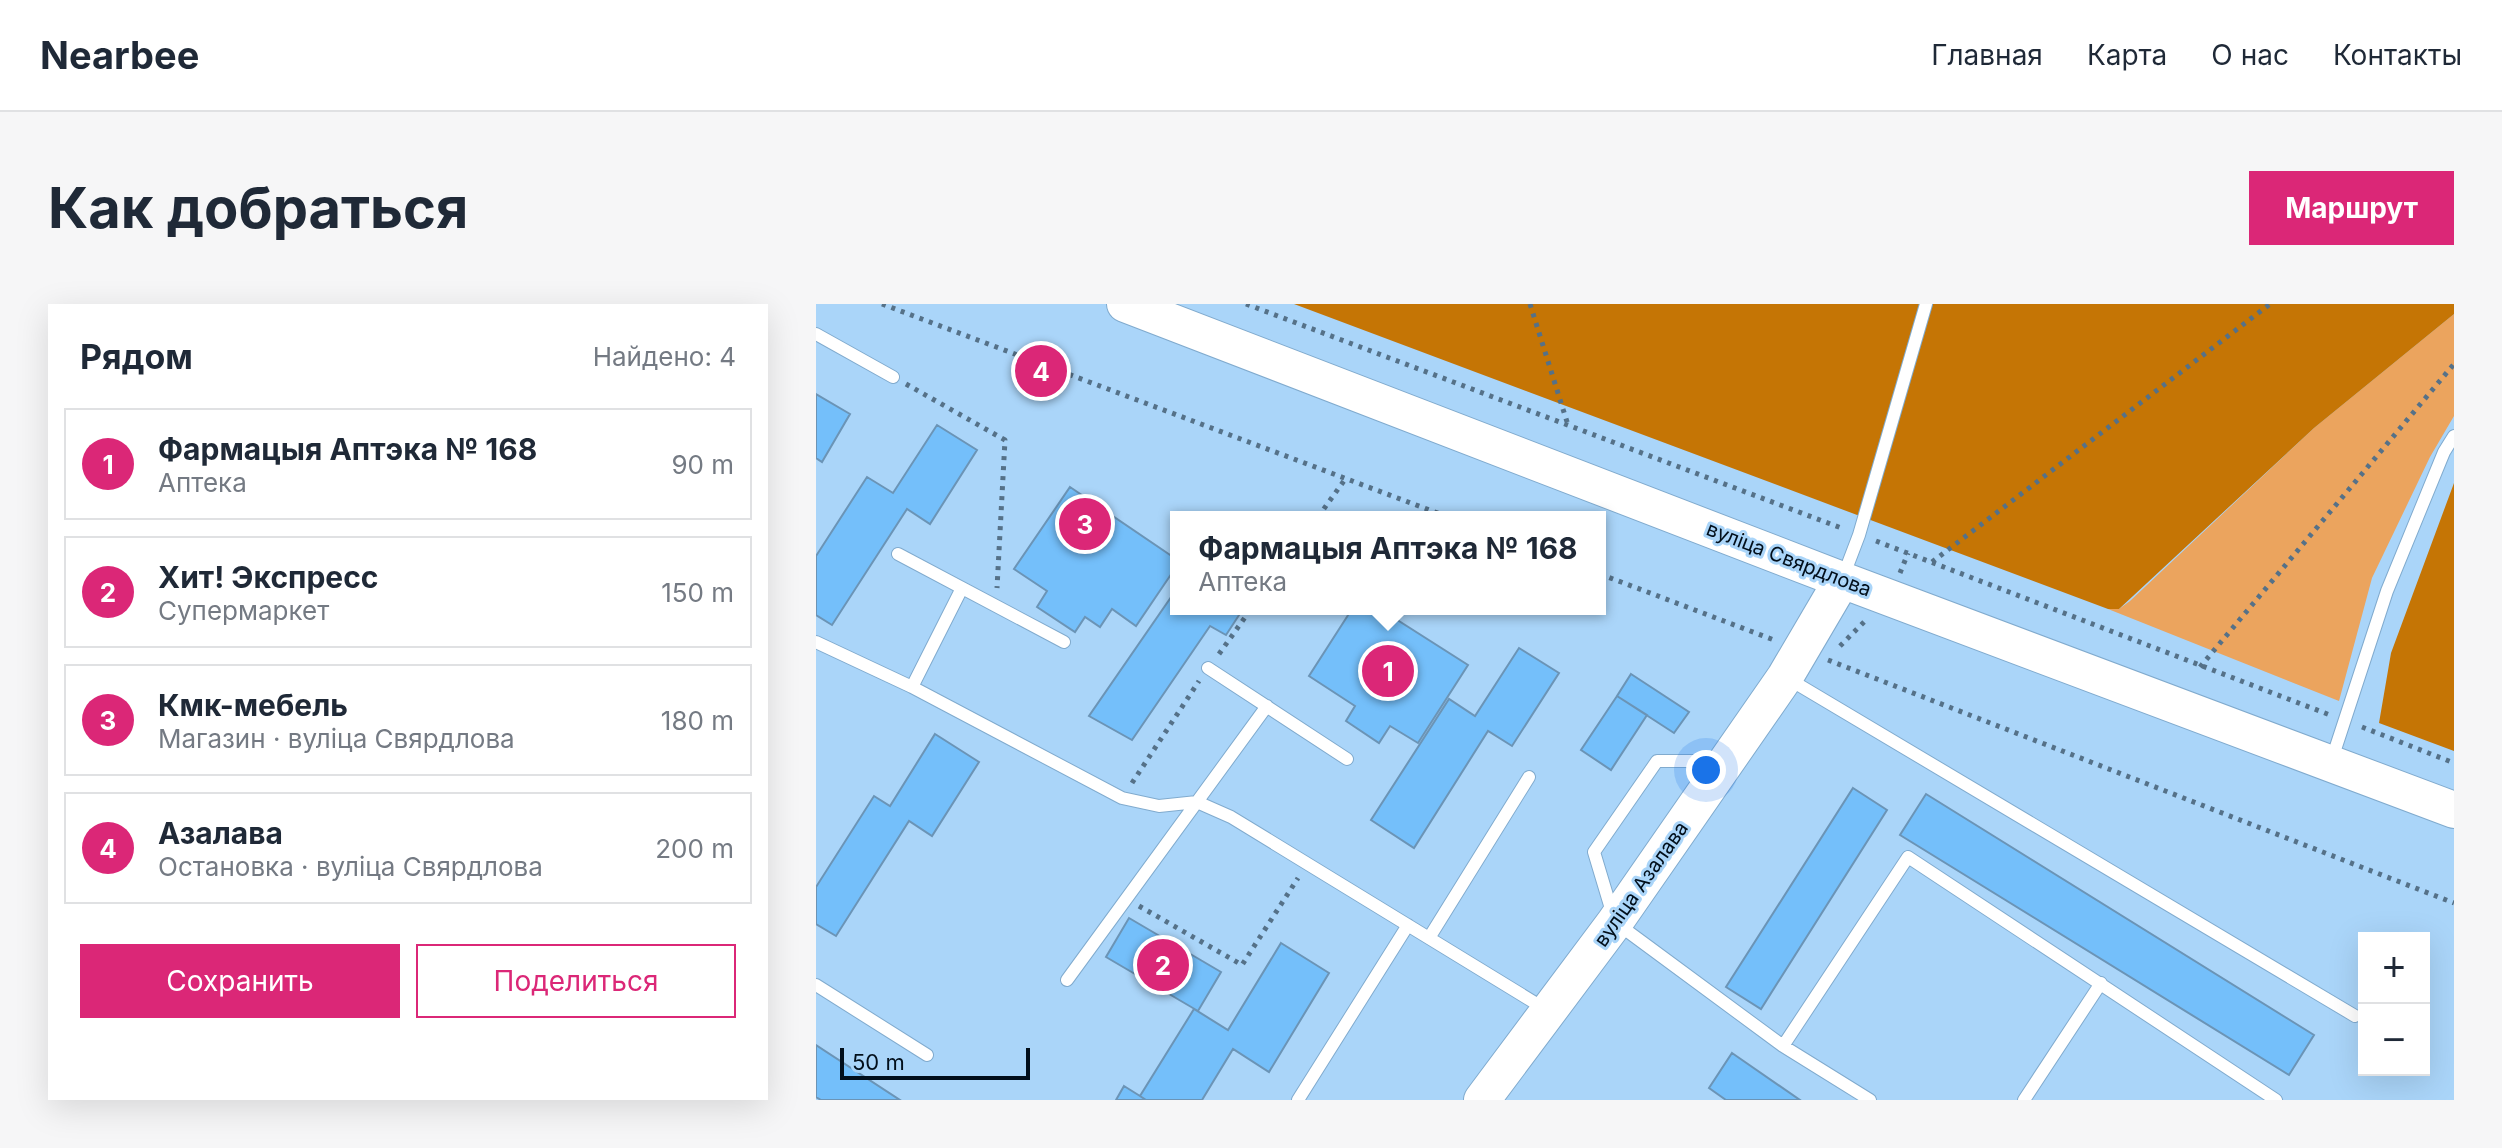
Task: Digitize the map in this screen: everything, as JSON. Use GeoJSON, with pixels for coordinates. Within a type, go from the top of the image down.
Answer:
{"type":"FeatureCollection","features":[{"type":"Feature","properties":{"kind":"main road","name":"вуліца Свярдлова"},"geometry":{"type":"LineString","coordinates":[[1125,304],[1842,580],[2454,810]]}},
{"type":"Feature","properties":{"kind":"main road","name":"вуліца Азалава"},"geometry":{"type":"LineString","coordinates":[[1482,1100],[1615,922],[1727,761],[1793,663],[1842,580]]}},
{"type":"Feature","properties":{"kind":"lane"},"geometry":{"type":"LineString","coordinates":[[1842,580],[1859,535],[1926,304]]}},
{"type":"Feature","properties":{"kind":"lane"},"geometry":{"type":"LineString","coordinates":[[816,334],[893,377]]}},
{"type":"Feature","properties":{"kind":"lane"},"geometry":{"type":"LineString","coordinates":[[2330,765],[2387,591],[2444,452],[2454,436]]}},
{"type":"Feature","properties":{"kind":"lane"},"geometry":{"type":"LineString","coordinates":[[898,554],[1064,642]]}},
{"type":"Feature","properties":{"kind":"lane"},"geometry":{"type":"LineString","coordinates":[[912,687],[962,588]]}},
{"type":"Feature","properties":{"kind":"lane"},"geometry":{"type":"LineString","coordinates":[[818,647],[912,687],[1122,798],[1159,806],[1197,802],[1231,817],[1547,1011]]}},
{"type":"Feature","properties":{"kind":"lane"},"geometry":{"type":"LineString","coordinates":[[1793,663],[2355,1016]]}},
{"type":"Feature","properties":{"kind":"lane"},"geometry":{"type":"LineString","coordinates":[[1208,668],[1347,759]]}},
{"type":"Feature","properties":{"kind":"lane"},"geometry":{"type":"LineString","coordinates":[[1067,980],[1267,706]]}},
{"type":"Feature","properties":{"kind":"lane"},"geometry":{"type":"LineString","coordinates":[[1727,761],[1657,761],[1594,852],[1615,922],[1783,1046],[1870,1100]]}},
{"type":"Feature","properties":{"kind":"lane"},"geometry":{"type":"LineString","coordinates":[[1429,938],[1529,777]]}},
{"type":"Feature","properties":{"kind":"lane"},"geometry":{"type":"LineString","coordinates":[[1783,1046],[1908,857],[2276,1100]]}},
{"type":"Feature","properties":{"kind":"lane"},"geometry":{"type":"LineString","coordinates":[[1298,1100],[1408,925]]}},
{"type":"Feature","properties":{"kind":"lane"},"geometry":{"type":"LineString","coordinates":[[2024,1100],[2101,983]]}},
{"type":"Feature","properties":{"kind":"lane"},"geometry":{"type":"LineString","coordinates":[[816,985],[927,1055]]}},
{"type":"Feature","properties":{"kind":"path"},"geometry":{"type":"LineString","coordinates":[[882,304],[1432,511]]}},
{"type":"Feature","properties":{"kind":"path"},"geometry":{"type":"LineString","coordinates":[[1530,304],[1568,425]]}},
{"type":"Feature","properties":{"kind":"path"},"geometry":{"type":"LineString","coordinates":[[1932,562],[2270,304]]}},
{"type":"Feature","properties":{"kind":"path"},"geometry":{"type":"LineString","coordinates":[[2200,667],[2454,364]]}},
{"type":"Feature","properties":{"kind":"path"},"geometry":{"type":"LineString","coordinates":[[893,377],[1005,440],[996,605]]}},
{"type":"Feature","properties":{"kind":"path"},"geometry":{"type":"LineString","coordinates":[[1322,511],[1346,478]]}},
{"type":"Feature","properties":{"kind":"path"},"geometry":{"type":"LineString","coordinates":[[1606,577],[1793,663],[2454,903]]}},
{"type":"Feature","properties":{"kind":"path"},"geometry":{"type":"LineString","coordinates":[[1122,798],[1247,615]]}},
{"type":"Feature","properties":{"kind":"path"},"geometry":{"type":"LineString","coordinates":[[1127,899],[1242,965],[1307,864]]}},
{"type":"Feature","properties":{"kind":"shaded area"},"geometry":{"type":"Polygon","coordinates":[[[1294,304],[2454,304],[2454,314],[2314,428],[2119,609],[2108,609],[1294,304]]]}},
{"type":"Feature","properties":{"kind":"shaded area"},"geometry":{"type":"Polygon","coordinates":[[[2454,314],[2454,416],[2430,457],[2372,578],[2339,701],[2108,609],[2119,609],[2130,601],[2314,428],[2454,314]]]}},
{"type":"Feature","properties":{"kind":"shaded area"},"geometry":{"type":"Polygon","coordinates":[[[2454,483],[2454,751],[2379,723],[2391,653],[2454,483]]]}},
{"type":"Feature","properties":{"kind":"building"},"geometry":{"type":"Polygon","coordinates":[[[816,394],[850,414],[822,462],[816,458],[816,394]]]}},
{"type":"Feature","properties":{"kind":"building"},"geometry":{"type":"Polygon","coordinates":[[[937,425],[977,450],[930,524],[907,509],[832,625],[816,615],[816,556],[867,477],[893,493],[937,425]]]}},
{"type":"Feature","properties":{"kind":"building"},"geometry":{"type":"Polygon","coordinates":[[[1070,487],[1170,555],[1170,576],[1136,626],[1112,609],[1100,627],[1085,617],[1075,632],[1037,607],[1047,591],[1014,569],[1070,487]]]}},
{"type":"Feature","properties":{"kind":"building"},"geometry":{"type":"Polygon","coordinates":[[[1170,599],[1170,615],[1239,615],[1226,635],[1210,626],[1132,740],[1089,716],[1170,599]]]}},
{"type":"Feature","properties":{"kind":"building"},"geometry":{"type":"Polygon","coordinates":[[[1348,615],[1389,615],[1468,665],[1418,743],[1390,726],[1379,743],[1346,721],[1355,706],[1309,676],[1348,615]]]}},
{"type":"Feature","properties":{"kind":"building"},"geometry":{"type":"Polygon","coordinates":[[[1519,648],[1559,673],[1512,746],[1488,731],[1414,848],[1371,820],[1449,699],[1475,716],[1519,648]]]}},
{"type":"Feature","properties":{"kind":"building"},"geometry":{"type":"Polygon","coordinates":[[[1631,674],[1689,712],[1674,733],[1617,696],[1631,674]]]}},
{"type":"Feature","properties":{"kind":"building"},"geometry":{"type":"Polygon","coordinates":[[[1617,696],[1647,715],[1611,770],[1581,750],[1617,696]]]}},
{"type":"Feature","properties":{"kind":"building"},"geometry":{"type":"Polygon","coordinates":[[[935,734],[979,762],[932,836],[909,821],[836,936],[816,924],[816,887],[874,796],[890,806],[935,734]]]}},
{"type":"Feature","properties":{"kind":"building"},"geometry":{"type":"Polygon","coordinates":[[[1853,788],[1887,810],[1761,1009],[1726,987],[1853,788]]]}},
{"type":"Feature","properties":{"kind":"building"},"geometry":{"type":"Polygon","coordinates":[[[1926,794],[2314,1035],[2289,1075],[1900,835],[1926,794]]]}},
{"type":"Feature","properties":{"kind":"building"},"geometry":{"type":"Polygon","coordinates":[[[1129,918],[1221,972],[1198,1011],[1106,957],[1129,918]]]}},
{"type":"Feature","properties":{"kind":"building"},"geometry":{"type":"Polygon","coordinates":[[[1281,943],[1329,973],[1269,1072],[1233,1049],[1202,1100],[1146,1100],[1140,1096],[1194,1009],[1228,1030],[1281,943]]]}},
{"type":"Feature","properties":{"kind":"building"},"geometry":{"type":"Polygon","coordinates":[[[816,1045],[900,1100],[821,1100],[816,1097],[816,1045]]]}},
{"type":"Feature","properties":{"kind":"building"},"geometry":{"type":"Polygon","coordinates":[[[1732,1053],[1800,1100],[1726,1100],[1709,1088],[1732,1053]]]}},
{"type":"Feature","properties":{"kind":"building"},"geometry":{"type":"Polygon","coordinates":[[[1124,1086],[1140,1096],[1146,1100],[1116,1100],[1124,1086]]]}},
{"type":"Feature","properties":{"kind":"place","name":"Азалава"},"geometry":{"type":"Point","coordinates":[1041,371]}},
{"type":"Feature","properties":{"kind":"place","name":"Кмк-мебель"},"geometry":{"type":"Point","coordinates":[1085,524]}},
{"type":"Feature","properties":{"kind":"place","name":"Фармацыя Аптэка № 168"},"geometry":{"type":"Point","coordinates":[1388,671]}},
{"type":"Feature","properties":{"kind":"place","name":"Хит! Экспресс"},"geometry":{"type":"Point","coordinates":[1163,965]}}]}
